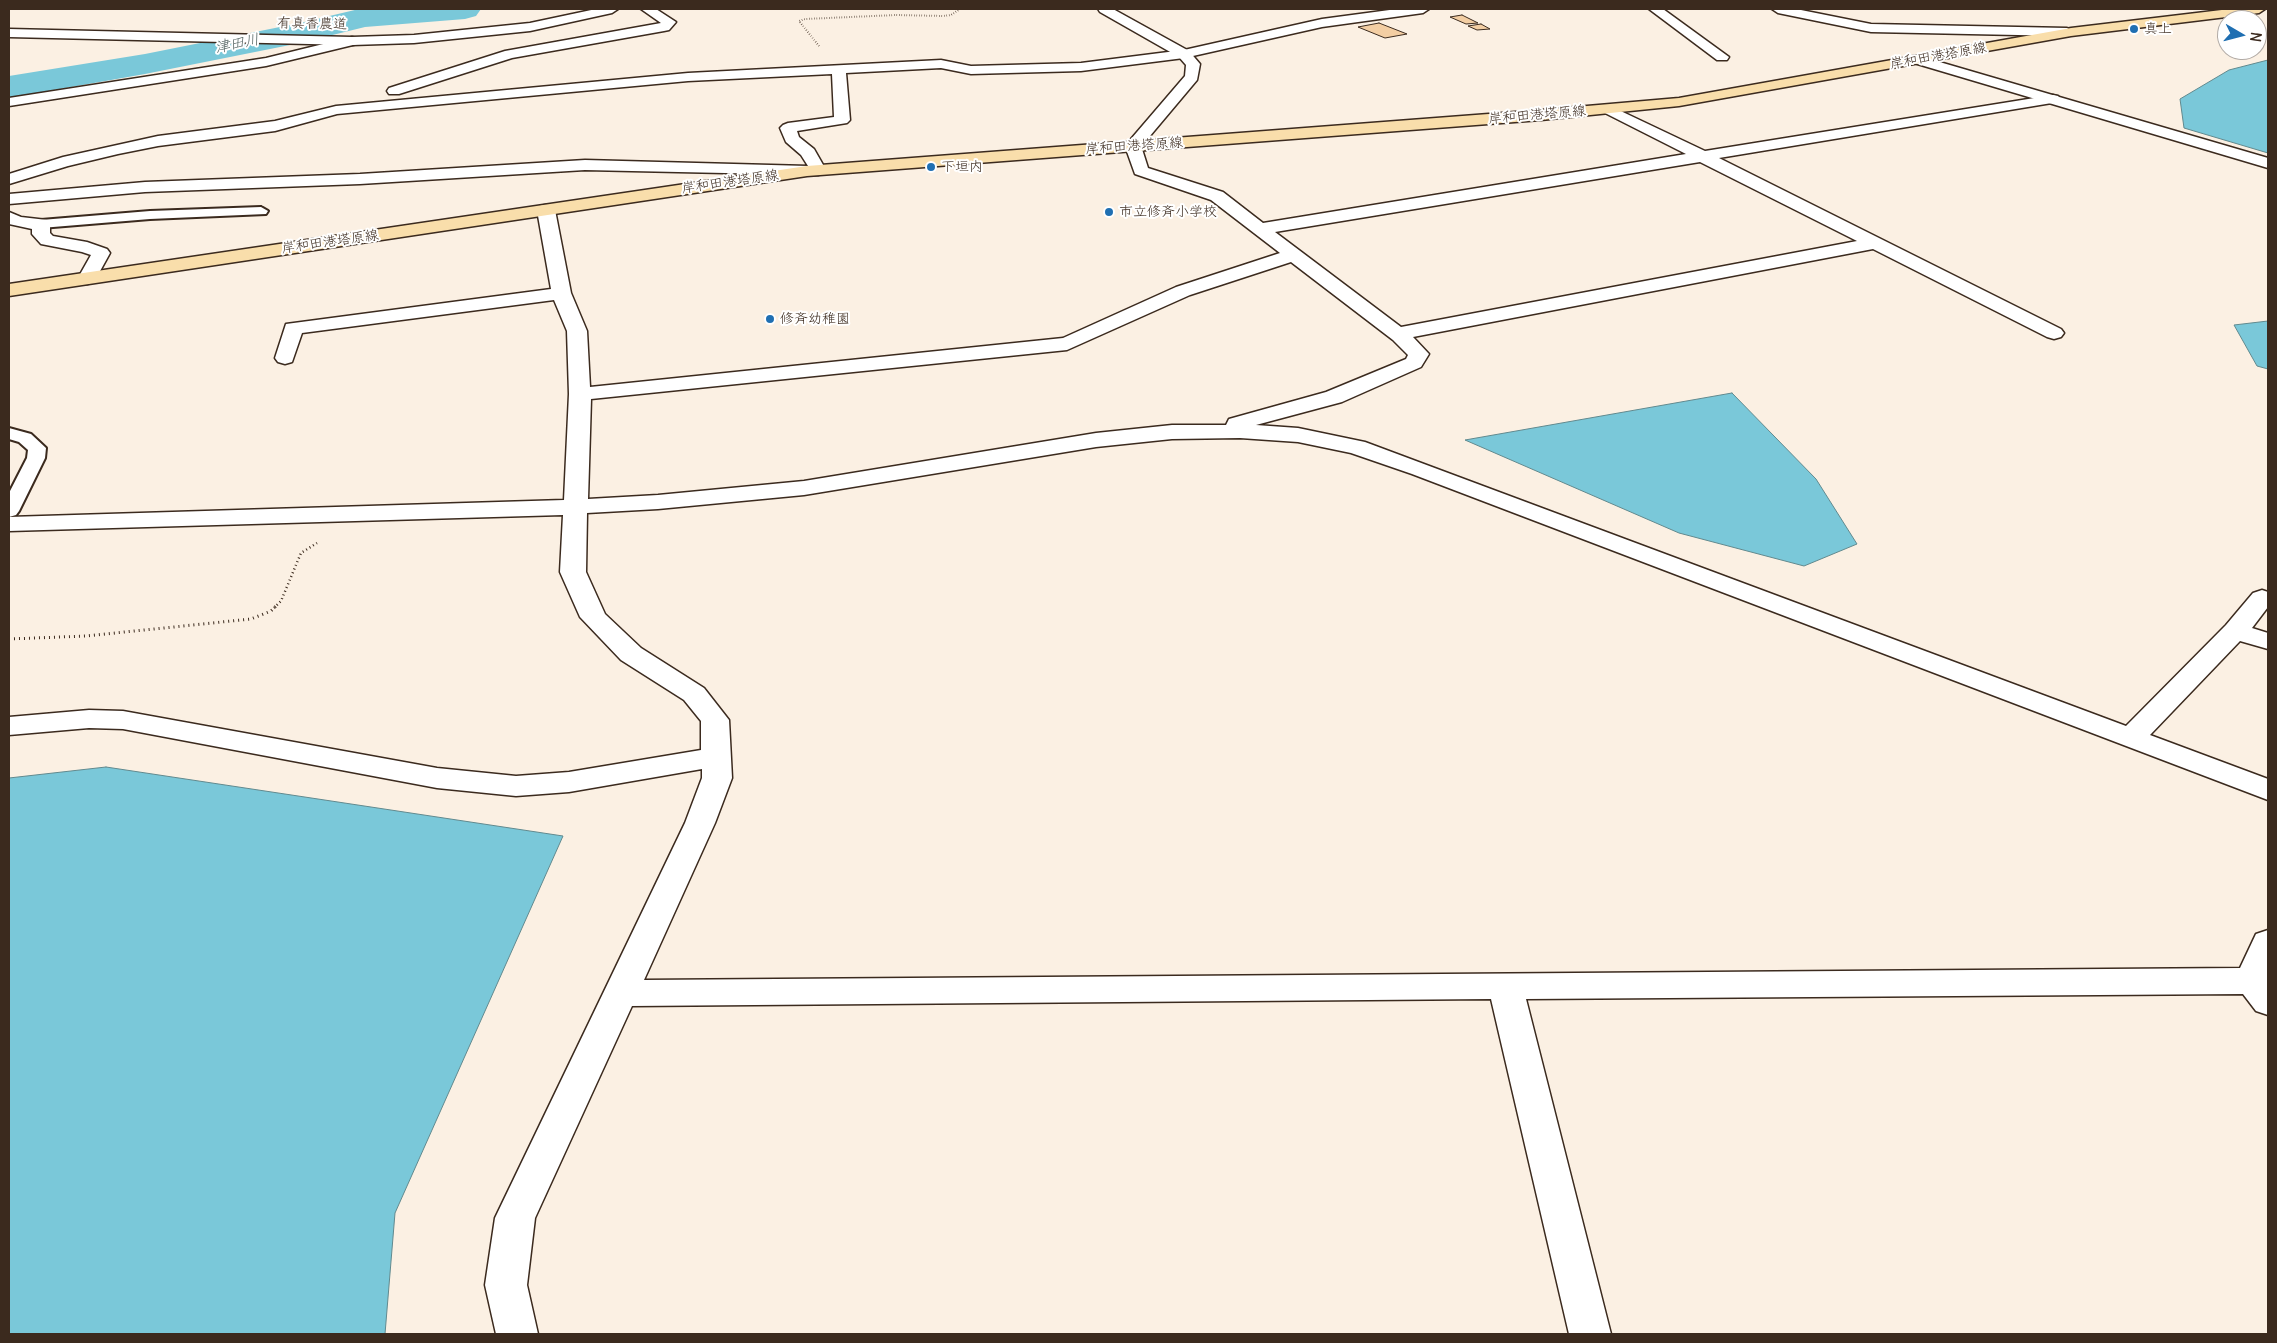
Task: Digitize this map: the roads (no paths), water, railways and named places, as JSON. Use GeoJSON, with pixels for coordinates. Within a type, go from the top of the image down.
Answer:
{"type":"FeatureCollection","features":[{"type":"Feature","properties":{"kind":"main road","name":"岸和田港塔原線"},"geometry":{"type":"LineString","coordinates":[[9,290],[813,171],[1608,109],[1712,97],[2068,32],[2259,9]]}},
{"type":"Feature","properties":{"kind":"street","name":"有真香農道"},"geometry":{"type":"LineString","coordinates":[[9,33],[352,41],[414,39],[488,33],[548,24],[612,9]]}},
{"type":"Feature","properties":{"kind":"street"},"geometry":{"type":"LineString","coordinates":[[9,179],[63,162],[118,149],[275,126],[336,110],[510,54],[650,30],[664,27],[669,22],[647,9]]}},
{"type":"Feature","properties":{"kind":"street"},"geometry":{"type":"LineString","coordinates":[[1104,9],[1184,54],[1193,64],[1192,76],[1133,146],[1141,171],[1217,196],[1398,334],[1419,354],[1414,363],[1334,397],[1208,431]]}},
{"type":"Feature","properties":{"kind":"street"},"geometry":{"type":"LineString","coordinates":[[1351,9],[1370,16]]}},
{"type":"Feature","properties":{"kind":"street"},"geometry":{"type":"LineString","coordinates":[[336,110],[628,81],[941,64],[971,70],[1081,67],[1184,54],[1322,23],[1423,9]]}},
{"type":"Feature","properties":{"kind":"street"},"geometry":{"type":"LineString","coordinates":[[1655,9],[1722,57]]}},
{"type":"Feature","properties":{"kind":"street"},"geometry":{"type":"LineString","coordinates":[[1778,9],[1871,28],[2068,32]]}},
{"type":"Feature","properties":{"kind":"street"},"geometry":{"type":"LineString","coordinates":[[9,102],[266,62],[352,41]]}},
{"type":"Feature","properties":{"kind":"street"},"geometry":{"type":"LineString","coordinates":[[1919,60],[2268,163]]}},
{"type":"Feature","properties":{"kind":"street"},"geometry":{"type":"LineString","coordinates":[[9,200],[145,187],[370,178],[585,165],[813,171],[808,152],[792,139],[788,128],[842,120],[839,70]]}},
{"type":"Feature","properties":{"kind":"street"},"geometry":{"type":"LineString","coordinates":[[1260,229],[1705,158],[2053,99]]}},
{"type":"Feature","properties":{"kind":"street"},"geometry":{"type":"LineString","coordinates":[[1608,109],[2054,333]]}},
{"type":"Feature","properties":{"kind":"street"},"geometry":{"type":"LineString","coordinates":[[517,1334],[506,1285],[515,1218],[700,823],[717,778],[715,720],[694,694],[631,654],[592,617],[573,572],[580,394],[577,331],[561,293],[546,210]]}},
{"type":"Feature","properties":{"kind":"street"},"geometry":{"type":"LineString","coordinates":[[9,217],[17,222],[41,224],[41,234],[46,240],[87,247],[101,253],[87,278]]}},
{"type":"Feature","properties":{"kind":"street"},"geometry":{"type":"LineString","coordinates":[[1398,334],[1876,244]]}},
{"type":"Feature","properties":{"kind":"street"},"geometry":{"type":"LineString","coordinates":[[580,394],[1068,344],[1184,291],[1293,255]]}},
{"type":"Feature","properties":{"kind":"street"},"geometry":{"type":"LineString","coordinates":[[285,358],[293,328],[561,293]]}},
{"type":"Feature","properties":{"kind":"street"},"geometry":{"type":"LineString","coordinates":[[9,524],[576,507],[658,502],[804,488],[1096,440],[1172,432],[1240,431],[1298,435],[1357,448],[1420,469],[2268,790]]}},
{"type":"Feature","properties":{"kind":"street"},"geometry":{"type":"LineString","coordinates":[[2131,738],[2235,631],[2262,598]]}},
{"type":"Feature","properties":{"kind":"street"},"geometry":{"type":"LineString","coordinates":[[2235,631],[2268,641]]}},
{"type":"Feature","properties":{"kind":"street"},"geometry":{"type":"LineString","coordinates":[[9,726],[89,719],[122,720],[437,778],[516,786],[569,782],[716,757]]}},
{"type":"Feature","properties":{"kind":"street"},"geometry":{"type":"LineString","coordinates":[[620,993],[1505,986],[2260,992],[2268,942]]}},
{"type":"Feature","properties":{"kind":"street"},"geometry":{"type":"LineString","coordinates":[[1505,986],[1590,1334]]}},
{"type":"Feature","properties":{"kind":"lane"},"geometry":{"type":"LineString","coordinates":[[41,224],[150,215],[262,211]]}},
{"type":"Feature","properties":{"kind":"lane"},"geometry":{"type":"LineString","coordinates":[[9,433],[25,438],[37,448],[36,458],[9,511]]}},
{"type":"Feature","properties":{"kind":"water"},"geometry":{"type":"Polygon","coordinates":[[[2268,60],[2268,153],[2184,128],[2180,99],[2229,70],[2268,60]]]}},
{"type":"Feature","properties":{"kind":"water"},"geometry":{"type":"Polygon","coordinates":[[[2268,321],[2268,369],[2257,366],[2234,325],[2268,321]]]}},
{"type":"Feature","properties":{"kind":"water"},"geometry":{"type":"Polygon","coordinates":[[[1732,393],[1816,479],[1857,544],[1804,566],[1679,533],[1465,440],[1732,393]]]}},
{"type":"Feature","properties":{"kind":"water"},"geometry":{"type":"Polygon","coordinates":[[[106,767],[563,836],[395,1213],[385,1334],[9,1334],[9,778],[106,767]]]}},
{"type":"Feature","properties":{"kind":"waterway","name":"津田川"},"geometry":{"type":"LineString","coordinates":[[9,87],[145,64],[300,33],[365,17],[465,9]]}},
{"type":"Feature","properties":{"kind":"place","name":"真上"},"geometry":{"type":"Point","coordinates":[2134,29]}},
{"type":"Feature","properties":{"kind":"place","name":"下垣内"},"geometry":{"type":"Point","coordinates":[931,167]}},
{"type":"Feature","properties":{"kind":"place","name":"市立修斉小学校"},"geometry":{"type":"Point","coordinates":[1109,212]}},
{"type":"Feature","properties":{"kind":"place","name":"修斉幼稚園"},"geometry":{"type":"Point","coordinates":[770,319]}}]}
